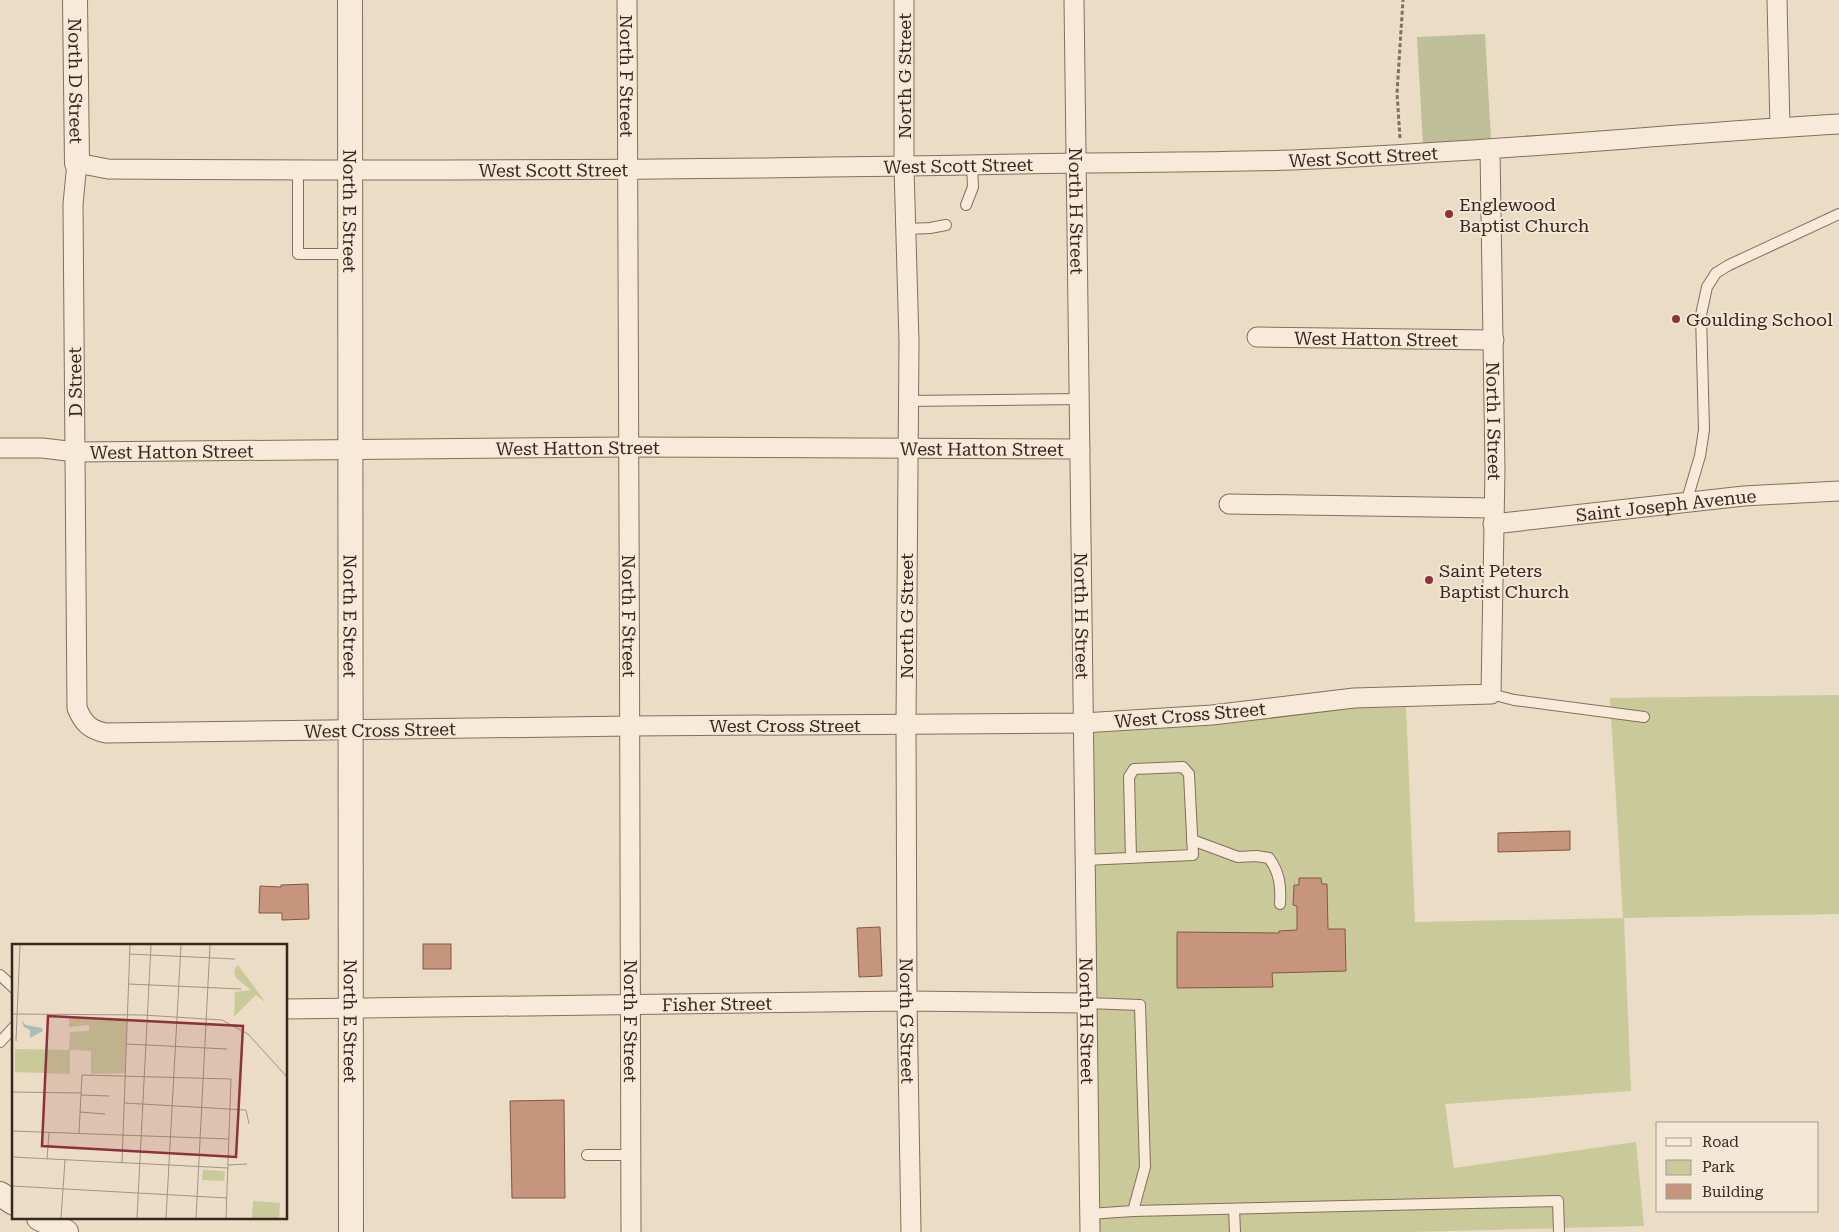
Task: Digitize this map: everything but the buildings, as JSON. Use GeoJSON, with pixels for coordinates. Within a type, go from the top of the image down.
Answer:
{"type":"FeatureCollection","features":[{"type":"Feature","properties":{"kind":"street","name":"North D Street"},"geometry":{"type":"LineString","coordinates":[[75,0],[77,162]]}},
{"type":"Feature","properties":{"kind":"street","name":"North E Street"},"geometry":{"type":"LineString","coordinates":[[350,0],[351,1232]]}},
{"type":"Feature","properties":{"kind":"street","name":"North F Street"},"geometry":{"type":"LineString","coordinates":[[627,0],[627,447],[631,726],[632,1232]]}},
{"type":"Feature","properties":{"kind":"street","name":"North G Street"},"geometry":{"type":"LineString","coordinates":[[904,0],[904,167],[907,229],[908,401],[907,1000],[912,1232]]}},
{"type":"Feature","properties":{"kind":"street","name":"North H Street"},"geometry":{"type":"LineString","coordinates":[[1074,0],[1090,1223]]}},
{"type":"Feature","properties":{"kind":"street"},"geometry":{"type":"LineString","coordinates":[[1778,0],[1780,127]]}},
{"type":"Feature","properties":{"kind":"street","name":"West Scott Street"},"geometry":{"type":"LineString","coordinates":[[77,162],[108,169],[350,171],[904,167],[1291,160],[1490,149],[1839,124]]}},
{"type":"Feature","properties":{"kind":"street","name":"North I Street"},"geometry":{"type":"LineString","coordinates":[[1490,149],[1495,469],[1491,694]]}},
{"type":"Feature","properties":{"kind":"street","name":"D Street"},"geometry":{"type":"LineString","coordinates":[[77,162],[73,204],[77,708],[82,720]]}},
{"type":"Feature","properties":{"kind":"street","name":"West Hatton Street"},"geometry":{"type":"LineString","coordinates":[[1257,338],[1494,340]]}},
{"type":"Feature","properties":{"kind":"street","name":"West Hatton Street"},"geometry":{"type":"LineString","coordinates":[[0,448],[42,448],[76,452],[627,447],[1080,449]]}},
{"type":"Feature","properties":{"kind":"street","name":"Saint Joseph Avenue"},"geometry":{"type":"LineString","coordinates":[[1229,504],[1493,516],[1686,503],[1744,496],[1839,491]]}},
{"type":"Feature","properties":{"kind":"street","name":"West Cross Street"},"geometry":{"type":"LineString","coordinates":[[82,720],[90,728],[106,733],[631,726],[1082,723],[1212,715],[1354,698],[1491,694]]}},
{"type":"Feature","properties":{"kind":"street","name":"Fisher Street"},"geometry":{"type":"LineString","coordinates":[[288,1009],[907,1000],[1087,1003]]}},
{"type":"Feature","properties":{"kind":"street"},"geometry":{"type":"LineString","coordinates":[[0,1194],[12,1202]]}},
{"type":"Feature","properties":{"kind":"street"},"geometry":{"type":"LineString","coordinates":[[39,1221],[66,1232]]}},
{"type":"Feature","properties":{"kind":"lane"},"geometry":{"type":"LineString","coordinates":[[966,204],[973,187],[972,165]]}},
{"type":"Feature","properties":{"kind":"lane"},"geometry":{"type":"LineString","coordinates":[[298,170],[298,254],[350,254]]}},
{"type":"Feature","properties":{"kind":"lane"},"geometry":{"type":"LineString","coordinates":[[1686,503],[1700,456],[1704,430],[1701,315],[1707,288],[1716,273],[1729,265],[1839,214]]}},
{"type":"Feature","properties":{"kind":"lane"},"geometry":{"type":"LineString","coordinates":[[907,229],[946,225]]}},
{"type":"Feature","properties":{"kind":"lane"},"geometry":{"type":"LineString","coordinates":[[908,401],[1079,400]]}},
{"type":"Feature","properties":{"kind":"lane"},"geometry":{"type":"LineString","coordinates":[[1491,694],[1514,700],[1644,717]]}},
{"type":"Feature","properties":{"kind":"lane"},"geometry":{"type":"LineString","coordinates":[[1085,860],[1131,858],[1193,855],[1189,774],[1183,767],[1134,769],[1129,777],[1131,858]]}},
{"type":"Feature","properties":{"kind":"lane"},"geometry":{"type":"LineString","coordinates":[[1192,840],[1238,857],[1256,856],[1269,858],[1276,867],[1281,885],[1280,904]]}},
{"type":"Feature","properties":{"kind":"lane"},"geometry":{"type":"LineString","coordinates":[[0,975],[12,986]]}},
{"type":"Feature","properties":{"kind":"lane"},"geometry":{"type":"LineString","coordinates":[[1087,1003],[1140,1005],[1145,1167],[1133,1211]]}},
{"type":"Feature","properties":{"kind":"lane"},"geometry":{"type":"LineString","coordinates":[[1,1040],[12,1029]]}},
{"type":"Feature","properties":{"kind":"lane"},"geometry":{"type":"LineString","coordinates":[[587,1155],[632,1155]]}},
{"type":"Feature","properties":{"kind":"lane"},"geometry":{"type":"LineString","coordinates":[[1090,1223],[1133,1211],[1558,1202],[1559,1232]]}},
{"type":"Feature","properties":{"kind":"lane"},"geometry":{"type":"LineString","coordinates":[[1234,1209],[1235,1232]]}},
{"type":"Feature","properties":{"kind":"path"},"geometry":{"type":"LineString","coordinates":[[1400,154],[1397,93],[1403,0]]}},
{"type":"Feature","properties":{"kind":"green space"},"geometry":{"type":"Polygon","coordinates":[[[1485,34],[1491,140],[1423,144],[1417,37],[1485,34]]]}},
{"type":"Feature","properties":{"kind":"green space"},"geometry":{"type":"Polygon","coordinates":[[[1839,695],[1839,914],[1624,918],[1631,1091],[1445,1104],[1454,1168],[1636,1142],[1644,1226],[1410,1232],[1099,1232],[1092,733],[1213,725],[1355,708],[1406,707],[1415,922],[1623,918],[1610,698],[1839,695]]]}},
{"type":"Feature","properties":{"kind":"place","name":"Englewood Baptist Church"},"geometry":{"type":"Point","coordinates":[1449,214]}},
{"type":"Feature","properties":{"kind":"place","name":"Goulding School"},"geometry":{"type":"Point","coordinates":[1676,319]}},
{"type":"Feature","properties":{"kind":"place","name":"Saint Peters Baptist Church"},"geometry":{"type":"Point","coordinates":[1429,580]}}]}
